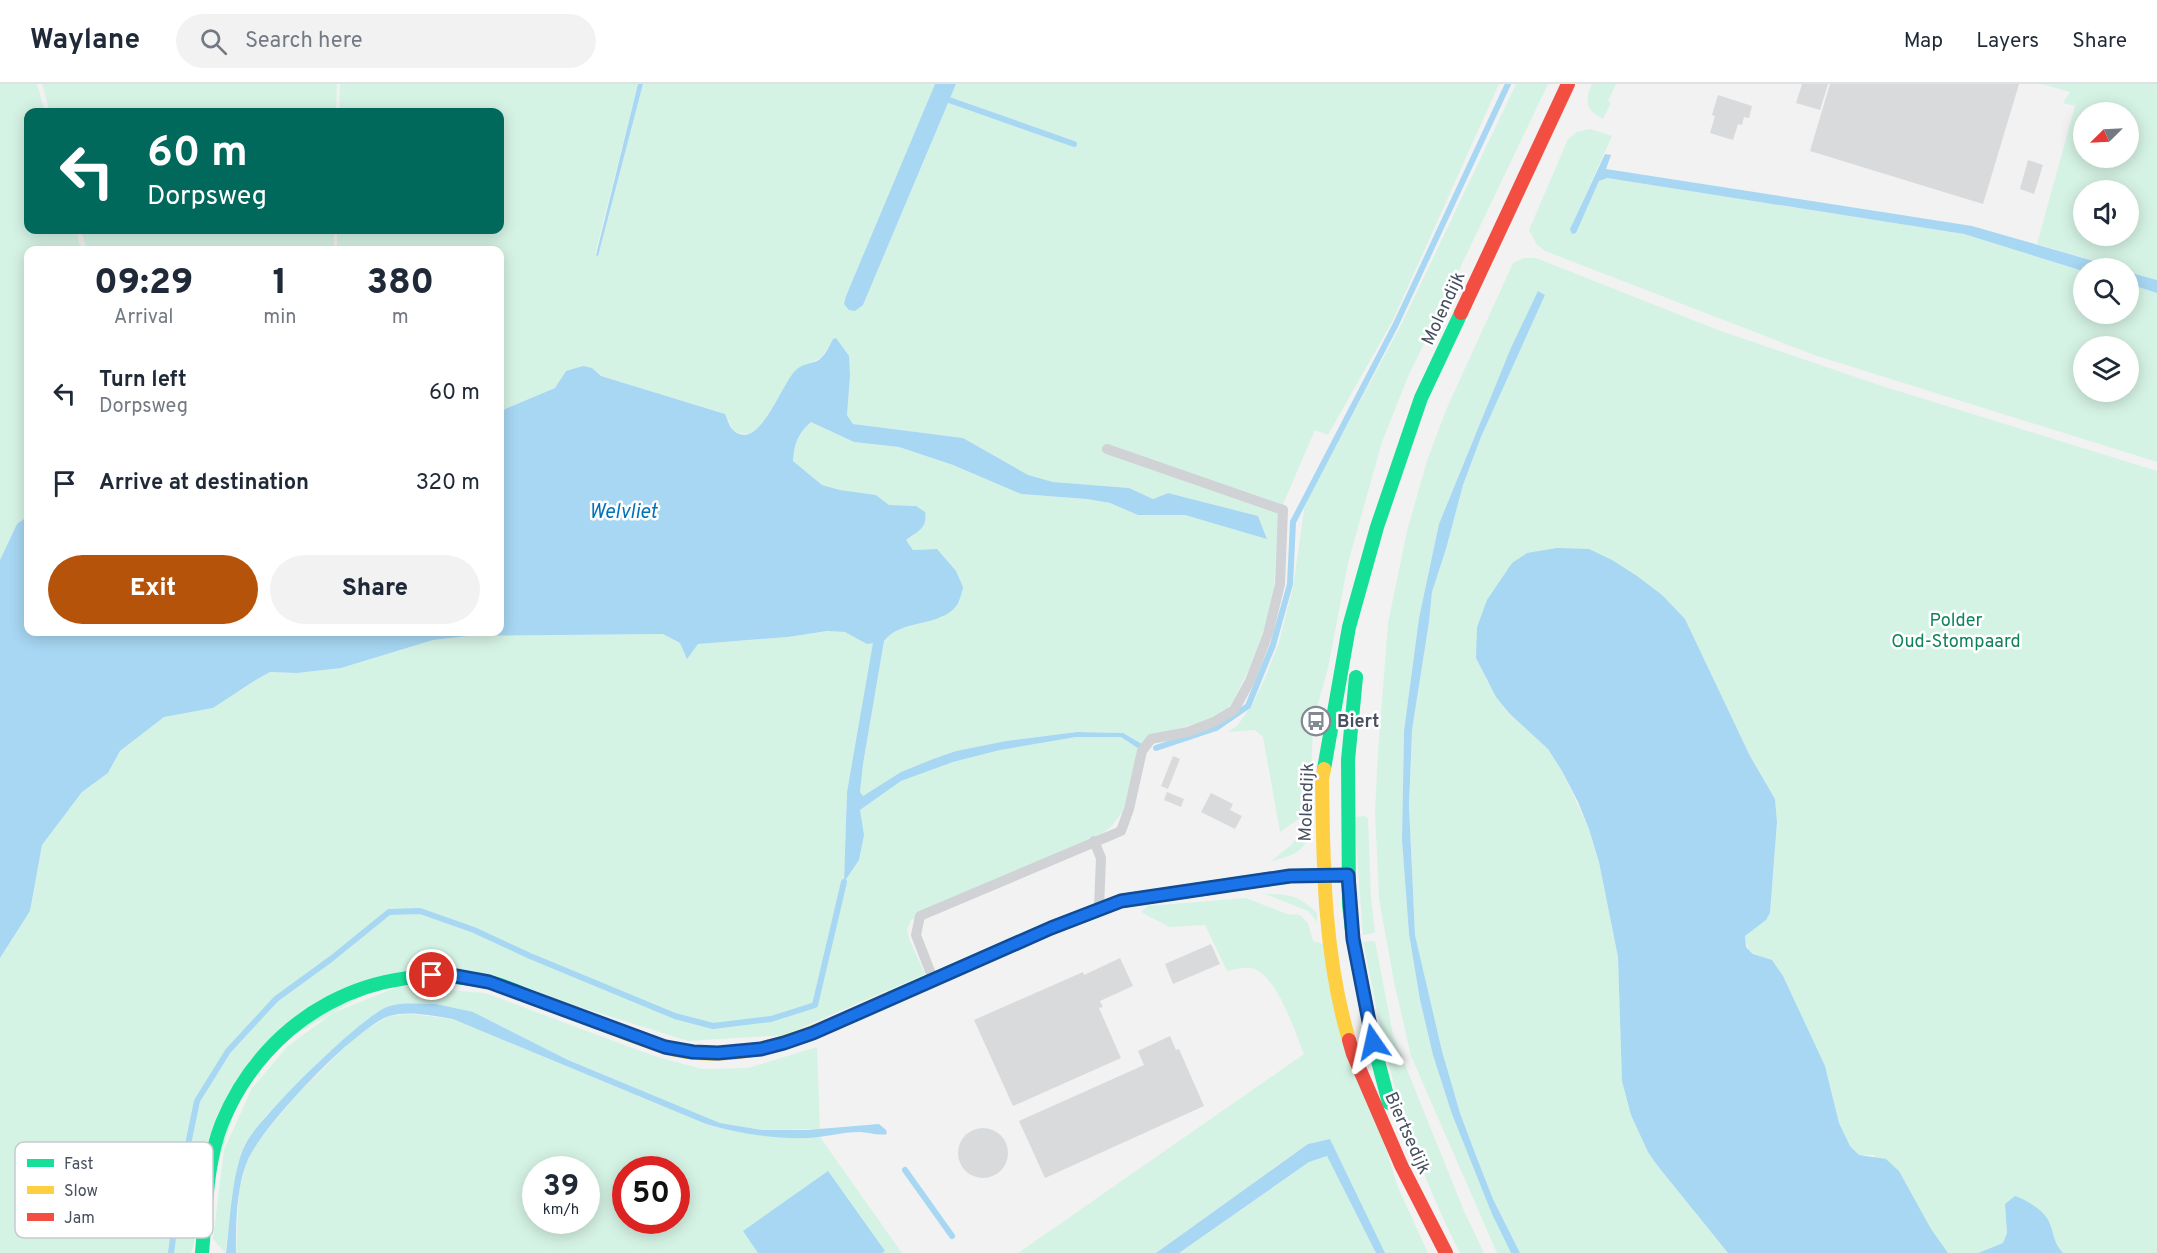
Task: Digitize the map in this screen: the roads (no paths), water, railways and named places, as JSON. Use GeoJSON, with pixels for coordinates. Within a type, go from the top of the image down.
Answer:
{"type":"FeatureCollection","features":[{"type":"Feature","properties":{"kind":"main road","name":"Molendijk"},"geometry":{"type":"LineString","coordinates":[[1348,875],[1348,760],[1356,670],[1377,527],[1421,398],[1568,84]]}},
{"type":"Feature","properties":{"kind":"main road","name":"Molendijk"},"geometry":{"type":"LineString","coordinates":[[1323,876],[1322,779],[1349,627],[1371,556]]}},
{"type":"Feature","properties":{"kind":"main road"},"geometry":{"type":"LineString","coordinates":[[213,1165],[222,1123],[258,1059],[280,1036],[329,1001],[356,990],[408,976],[456,976],[489,982],[665,1047],[693,1052],[718,1053],[761,1049],[813,1033],[1099,908],[1121,901],[1290,876],[1348,875]]}},
{"type":"Feature","properties":{"kind":"main road","name":"Biertsedijk"},"geometry":{"type":"LineString","coordinates":[[1348,875],[1353,939],[1373,1042],[1390,1106],[1434,1227]]}},
{"type":"Feature","properties":{"kind":"main road","name":"Biertsedijk"},"geometry":{"type":"LineString","coordinates":[[1323,876],[1339,1006],[1353,1054],[1401,1166],[1446,1253]]}},
{"type":"Feature","properties":{"kind":"main road"},"geometry":{"type":"LineString","coordinates":[[202,1253],[204,1238]]}},
{"type":"Feature","properties":{"kind":"lane"},"geometry":{"type":"LineString","coordinates":[[934,980],[916,934],[920,916],[1122,831],[1142,751],[1151,740],[1197,729],[1234,710],[1250,681],[1268,634],[1280,584],[1283,510],[1107,449]]}},
{"type":"Feature","properties":{"kind":"lane"},"geometry":{"type":"LineString","coordinates":[[1094,841],[1101,858],[1099,908]]}},
{"type":"Feature","properties":{"kind":"water"},"geometry":{"type":"Polygon","coordinates":[[[638,84],[643,84],[598,256],[596,255],[638,84]]]}},
{"type":"Feature","properties":{"kind":"water"},"geometry":{"type":"Polygon","coordinates":[[[935,84],[956,84],[863,305],[855,311],[849,310],[844,304],[846,296],[935,84]]]}},
{"type":"Feature","properties":{"kind":"water"},"geometry":{"type":"Polygon","coordinates":[[[1605,154],[1611,155],[1606,169],[1972,226],[2083,258],[2073,258],[2073,268],[1964,234],[1607,178],[1599,181],[1576,233],[1572,234],[1570,229],[1605,154]]]}},
{"type":"Feature","properties":{"kind":"water"},"geometry":{"type":"Polygon","coordinates":[[[2139,275],[2157,280],[2157,293],[2139,287],[2139,275]]]}},
{"type":"Feature","properties":{"kind":"water"},"geometry":{"type":"Polygon","coordinates":[[[1538,291],[1545,295],[1481,437],[1463,485],[1432,592],[1412,730],[1409,806],[1415,935],[1442,1051],[1460,1113],[1493,1199],[1520,1253],[1511,1253],[1492,1214],[1452,1114],[1433,1055],[1420,1000],[1409,934],[1402,840],[1404,731],[1419,618],[1439,524],[1510,350],[1538,291]]]}},
{"type":"Feature","properties":{"kind":"water","name":"Welvliet"},"geometry":{"type":"Polygon","coordinates":[[[836,338],[849,356],[847,415],[853,424],[963,438],[1028,475],[1053,482],[1129,488],[1153,499],[1168,493],[1258,516],[1267,539],[1185,515],[1138,515],[1110,503],[1021,494],[953,465],[899,447],[854,442],[811,422],[798,439],[793,461],[822,485],[876,495],[889,505],[916,506],[925,512],[923,526],[906,540],[913,550],[937,549],[956,571],[963,587],[957,605],[950,612],[901,629],[884,641],[863,764],[860,792],[863,796],[901,772],[933,759],[956,751],[1006,741],[1077,732],[1123,733],[1142,744],[1139,749],[1121,737],[1076,737],[1000,750],[953,762],[901,781],[860,810],[864,835],[859,860],[844,882],[847,792],[873,643],[867,644],[845,632],[827,631],[788,637],[698,644],[687,659],[680,643],[663,634],[504,636],[505,409],[555,388],[566,371],[583,366],[592,368],[601,376],[725,414],[733,430],[743,435],[761,425],[790,377],[801,366],[820,359],[836,338]]]}},
{"type":"Feature","properties":{"kind":"water","name":"Welvliet"},"geometry":{"type":"Polygon","coordinates":[[[24,519],[24,636],[468,636],[433,640],[341,668],[297,673],[270,672],[213,708],[164,717],[120,751],[108,773],[82,792],[42,845],[30,911],[0,958],[0,560],[17,524],[24,519]]]}},
{"type":"Feature","properties":{"kind":"water"},"geometry":{"type":"Polygon","coordinates":[[[1557,548],[1589,549],[1612,560],[1662,595],[1685,619],[1750,756],[1775,799],[1777,822],[1770,913],[1766,920],[1745,936],[1746,947],[1753,954],[1772,960],[1783,976],[1825,1066],[1839,1123],[1850,1146],[1859,1155],[1886,1159],[1899,1171],[1931,1229],[1948,1253],[1728,1253],[1648,1152],[1631,1115],[1622,1081],[1618,957],[1599,862],[1589,829],[1578,802],[1548,749],[1510,714],[1496,697],[1476,658],[1477,627],[1487,600],[1512,563],[1527,553],[1557,548]]]}},
{"type":"Feature","properties":{"kind":"water"},"geometry":{"type":"Polygon","coordinates":[[[436,1004],[473,1012],[568,1060],[720,1123],[762,1130],[807,1130],[879,1124],[887,1134],[853,1132],[808,1138],[782,1138],[719,1128],[453,1019],[421,1014],[397,1014],[374,1024],[354,1039],[310,1081],[255,1146],[243,1173],[239,1195],[236,1253],[226,1253],[237,1168],[245,1145],[268,1114],[312,1068],[377,1012],[395,1005],[436,1004]]]}},
{"type":"Feature","properties":{"kind":"water"},"geometry":{"type":"Polygon","coordinates":[[[1330,1139],[1385,1253],[1376,1253],[1327,1156],[1309,1162],[1179,1253],[1156,1253],[1308,1144],[1330,1139]]]}},
{"type":"Feature","properties":{"kind":"water"},"geometry":{"type":"Polygon","coordinates":[[[828,1171],[885,1251],[882,1253],[758,1253],[743,1231],[828,1171]]]}},
{"type":"Feature","properties":{"kind":"water"},"geometry":{"type":"Polygon","coordinates":[[[2015,1196],[2044,1214],[2063,1253],[1978,1253],[2003,1243],[2007,1233],[2005,1204],[2015,1196]]]}},
{"type":"Feature","properties":{"kind":"waterway"},"geometry":{"type":"LineString","coordinates":[[1156,748],[1216,728],[1248,706],[1273,645],[1290,584],[1293,522],[1396,324],[1508,84]]}},
{"type":"Feature","properties":{"kind":"waterway"},"geometry":{"type":"LineString","coordinates":[[949,100],[1074,144]]}},
{"type":"Feature","properties":{"kind":"waterway"},"geometry":{"type":"LineString","coordinates":[[188,1142],[197,1101],[228,1051],[276,999],[331,959],[389,912],[420,911],[474,930],[530,956],[675,1016],[713,1026],[771,1019],[815,1005],[844,882]]}},
{"type":"Feature","properties":{"kind":"waterway"},"geometry":{"type":"LineString","coordinates":[[905,1170],[952,1236]]}},
{"type":"Feature","properties":{"kind":"waterway"},"geometry":{"type":"LineString","coordinates":[[171,1253],[173,1238]]}},
{"type":"Feature","properties":{"kind":"place","name":"Biert"},"geometry":{"type":"Point","coordinates":[1316,721]}},
{"type":"Feature","properties":{"kind":"park label","name":"Polder Oud-Stompaard"},"geometry":{"type":"Point","coordinates":[1956,630]}}]}
